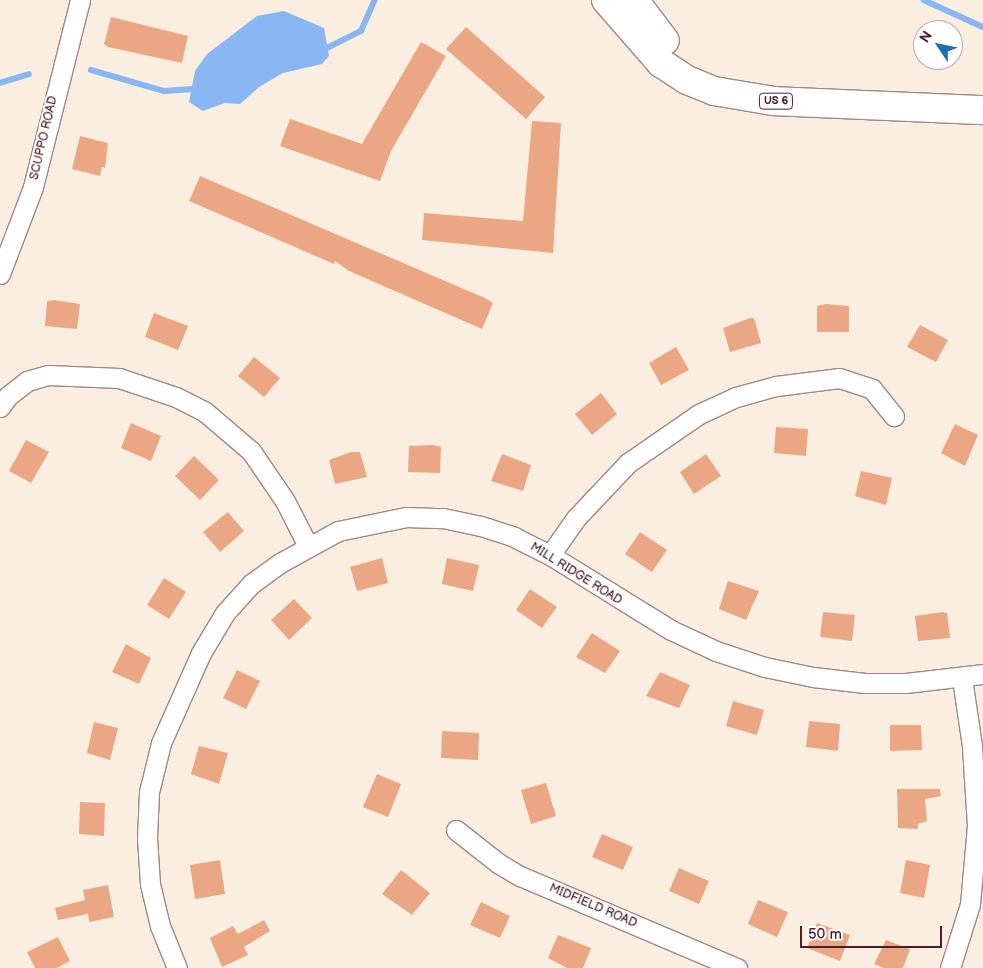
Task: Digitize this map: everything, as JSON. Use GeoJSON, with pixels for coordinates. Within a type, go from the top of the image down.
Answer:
{"type":"FeatureCollection","features":[{"type":"Feature","properties":{"kind":"highway","name":"US 6"},"geometry":{"type":"LineString","coordinates":[[606,0],[661,63],[687,80],[714,91],[774,101],[983,110]]}},
{"type":"Feature","properties":{"kind":"highway"},"geometry":{"type":"LineString","coordinates":[[634,0],[653,29],[673,49],[695,64],[719,74],[775,84],[983,92]]}},
{"type":"Feature","properties":{"kind":"street","name":"SCUPPO ROAD"},"geometry":{"type":"LineString","coordinates":[[0,274],[33,186],[80,0]]}},
{"type":"Feature","properties":{"kind":"street"},"geometry":{"type":"LineString","coordinates":[[0,407],[8,396],[27,381],[48,375],[119,378],[176,397],[204,411],[251,451],[285,501],[308,546]]}},
{"type":"Feature","properties":{"kind":"street"},"geometry":{"type":"LineString","coordinates":[[550,555],[576,518],[628,463],[692,419],[736,397],[776,386],[839,378],[872,389],[894,416]]}},
{"type":"Feature","properties":{"kind":"street","name":"MILL RIDGE ROAD"},"geometry":{"type":"LineString","coordinates":[[172,966],[150,884],[147,847],[149,792],[161,743],[200,652],[225,613],[251,584],[308,546],[338,531],[406,517],[443,518],[514,537],[550,555],[671,630],[716,651],[765,667],[813,678],[865,683],[962,678],[983,674]]}},
{"type":"Feature","properties":{"kind":"street"},"geometry":{"type":"LineString","coordinates":[[950,968],[970,904],[980,828],[962,678]]}},
{"type":"Feature","properties":{"kind":"street","name":"MIDFIELD ROAD"},"geometry":{"type":"LineString","coordinates":[[456,830],[498,863],[520,876],[737,968]]}},
{"type":"Feature","properties":{"kind":"water"},"geometry":{"type":"Polygon","coordinates":[[[284,11],[324,28],[329,56],[322,64],[283,73],[259,87],[240,104],[225,103],[203,111],[189,102],[195,71],[207,54],[257,16],[284,11]]]}},
{"type":"Feature","properties":{"kind":"building"},"geometry":{"type":"Polygon","coordinates":[[[111,17],[188,36],[182,63],[108,47],[104,44],[111,17]]]}},
{"type":"Feature","properties":{"kind":"building"},"geometry":{"type":"Polygon","coordinates":[[[466,27],[545,97],[526,119],[446,49],[466,27]]]}},
{"type":"Feature","properties":{"kind":"building"},"geometry":{"type":"Polygon","coordinates":[[[421,42],[446,56],[391,151],[380,181],[280,146],[290,119],[362,144],[421,42]]]}},
{"type":"Feature","properties":{"kind":"building"},"geometry":{"type":"Polygon","coordinates":[[[532,121],[561,123],[553,253],[422,240],[424,213],[523,221],[532,121]]]}},
{"type":"Feature","properties":{"kind":"building"},"geometry":{"type":"Polygon","coordinates":[[[80,136],[108,143],[105,168],[102,167],[100,176],[72,169],[80,136]]]}},
{"type":"Feature","properties":{"kind":"building"},"geometry":{"type":"Polygon","coordinates":[[[200,176],[485,298],[493,303],[482,329],[349,271],[335,261],[334,264],[189,201],[200,176]]]}},
{"type":"Feature","properties":{"kind":"building"},"geometry":{"type":"Polygon","coordinates":[[[54,300],[80,304],[77,329],[45,326],[47,301],[54,300]]]}},
{"type":"Feature","properties":{"kind":"building"},"geometry":{"type":"Polygon","coordinates":[[[826,304],[849,306],[849,332],[817,332],[817,306],[826,304]]]}},
{"type":"Feature","properties":{"kind":"building"},"geometry":{"type":"Polygon","coordinates":[[[154,313],[188,326],[178,350],[145,337],[154,313]]]}},
{"type":"Feature","properties":{"kind":"building"},"geometry":{"type":"Polygon","coordinates":[[[754,318],[761,343],[730,352],[723,328],[754,318]]]}},
{"type":"Feature","properties":{"kind":"building"},"geometry":{"type":"Polygon","coordinates":[[[920,325],[948,340],[936,362],[907,347],[920,325]]]}},
{"type":"Feature","properties":{"kind":"building"},"geometry":{"type":"Polygon","coordinates":[[[676,347],[689,370],[661,385],[649,363],[676,347]]]}},
{"type":"Feature","properties":{"kind":"building"},"geometry":{"type":"Polygon","coordinates":[[[254,357],[280,378],[264,397],[238,376],[254,357]]]}},
{"type":"Feature","properties":{"kind":"building"},"geometry":{"type":"Polygon","coordinates":[[[601,393],[617,414],[592,435],[575,414],[601,393]]]}},
{"type":"Feature","properties":{"kind":"building"},"geometry":{"type":"Polygon","coordinates":[[[131,423],[161,436],[151,461],[121,448],[131,423]]]}},
{"type":"Feature","properties":{"kind":"building"},"geometry":{"type":"Polygon","coordinates":[[[955,424],[978,435],[965,466],[941,453],[955,424]]]}},
{"type":"Feature","properties":{"kind":"building"},"geometry":{"type":"Polygon","coordinates":[[[776,427],[808,429],[806,456],[774,453],[776,427]]]}},
{"type":"Feature","properties":{"kind":"building"},"geometry":{"type":"Polygon","coordinates":[[[26,440],[49,452],[31,483],[9,471],[26,440]]]}},
{"type":"Feature","properties":{"kind":"building"},"geometry":{"type":"Polygon","coordinates":[[[433,445],[441,447],[440,473],[408,472],[409,446],[433,445]]]}},
{"type":"Feature","properties":{"kind":"building"},"geometry":{"type":"Polygon","coordinates":[[[351,452],[360,452],[367,477],[335,484],[329,460],[351,452]]]}},
{"type":"Feature","properties":{"kind":"building"},"geometry":{"type":"Polygon","coordinates":[[[502,454],[531,465],[523,491],[491,481],[502,454]]]}},
{"type":"Feature","properties":{"kind":"building"},"geometry":{"type":"Polygon","coordinates":[[[706,454],[721,476],[694,494],[680,472],[706,454]]]}},
{"type":"Feature","properties":{"kind":"building"},"geometry":{"type":"Polygon","coordinates":[[[194,456],[219,480],[200,500],[175,476],[194,456]]]}},
{"type":"Feature","properties":{"kind":"building"},"geometry":{"type":"Polygon","coordinates":[[[861,471],[892,478],[886,505],[855,496],[861,471]]]}},
{"type":"Feature","properties":{"kind":"building"},"geometry":{"type":"Polygon","coordinates":[[[228,512],[244,531],[220,552],[203,532],[228,512]]]}},
{"type":"Feature","properties":{"kind":"building"},"geometry":{"type":"Polygon","coordinates":[[[640,532],[667,550],[652,572],[625,554],[640,532]]]}},
{"type":"Feature","properties":{"kind":"building"},"geometry":{"type":"Polygon","coordinates":[[[382,558],[388,583],[357,591],[350,567],[382,558]]]}},
{"type":"Feature","properties":{"kind":"building"},"geometry":{"type":"Polygon","coordinates":[[[447,558],[479,565],[473,591],[442,584],[447,558]]]}},
{"type":"Feature","properties":{"kind":"building"},"geometry":{"type":"Polygon","coordinates":[[[164,578],[186,592],[169,619],[147,605],[164,578]]]}},
{"type":"Feature","properties":{"kind":"building"},"geometry":{"type":"Polygon","coordinates":[[[728,581],[759,591],[746,620],[719,609],[728,581]]]}},
{"type":"Feature","properties":{"kind":"building"},"geometry":{"type":"Polygon","coordinates":[[[530,589],[557,607],[542,628],[516,610],[530,589]]]}},
{"type":"Feature","properties":{"kind":"building"},"geometry":{"type":"Polygon","coordinates":[[[294,599],[312,618],[289,640],[271,620],[294,599]]]}},
{"type":"Feature","properties":{"kind":"building"},"geometry":{"type":"Polygon","coordinates":[[[823,612],[855,615],[852,641],[820,637],[823,612]]]}},
{"type":"Feature","properties":{"kind":"building"},"geometry":{"type":"Polygon","coordinates":[[[947,613],[950,638],[918,641],[915,616],[947,613]]]}},
{"type":"Feature","properties":{"kind":"building"},"geometry":{"type":"Polygon","coordinates":[[[592,633],[620,651],[605,673],[576,657],[592,633]]]}},
{"type":"Feature","properties":{"kind":"building"},"geometry":{"type":"Polygon","coordinates":[[[126,644],[151,658],[139,684],[112,672],[126,644]]]}},
{"type":"Feature","properties":{"kind":"building"},"geometry":{"type":"Polygon","coordinates":[[[237,670],[260,681],[246,709],[223,698],[237,670]]]}},
{"type":"Feature","properties":{"kind":"building"},"geometry":{"type":"Polygon","coordinates":[[[660,672],[690,685],[679,708],[646,696],[660,672]]]}},
{"type":"Feature","properties":{"kind":"building"},"geometry":{"type":"Polygon","coordinates":[[[733,701],[764,710],[757,735],[726,726],[733,701]]]}},
{"type":"Feature","properties":{"kind":"building"},"geometry":{"type":"Polygon","coordinates":[[[809,721],[840,724],[838,751],[806,747],[809,721]]]}},
{"type":"Feature","properties":{"kind":"building"},"geometry":{"type":"Polygon","coordinates":[[[94,722],[118,728],[110,760],[87,753],[94,722]]]}},
{"type":"Feature","properties":{"kind":"building"},"geometry":{"type":"Polygon","coordinates":[[[890,725],[921,725],[922,750],[890,751],[890,725]]]}},
{"type":"Feature","properties":{"kind":"building"},"geometry":{"type":"Polygon","coordinates":[[[442,731],[479,733],[478,760],[441,758],[442,731]]]}},
{"type":"Feature","properties":{"kind":"building"},"geometry":{"type":"Polygon","coordinates":[[[199,746],[228,753],[219,784],[191,774],[199,746]]]}},
{"type":"Feature","properties":{"kind":"building"},"geometry":{"type":"Polygon","coordinates":[[[377,774],[401,784],[388,817],[363,807],[377,774]]]}},
{"type":"Feature","properties":{"kind":"building"},"geometry":{"type":"Polygon","coordinates":[[[546,783],[556,816],[531,824],[521,790],[546,783]]]}},
{"type":"Feature","properties":{"kind":"building"},"geometry":{"type":"Polygon","coordinates":[[[897,789],[940,789],[941,796],[925,799],[927,821],[918,824],[918,829],[898,828],[897,789]]]}},
{"type":"Feature","properties":{"kind":"building"},"geometry":{"type":"Polygon","coordinates":[[[80,802],[105,803],[104,836],[79,834],[80,802]]]}},
{"type":"Feature","properties":{"kind":"building"},"geometry":{"type":"Polygon","coordinates":[[[602,834],[633,847],[623,870],[592,857],[602,834]]]}},
{"type":"Feature","properties":{"kind":"building"},"geometry":{"type":"Polygon","coordinates":[[[220,860],[225,894],[195,899],[190,865],[220,860]]]}},
{"type":"Feature","properties":{"kind":"building"},"geometry":{"type":"Polygon","coordinates":[[[906,860],[930,865],[924,898],[900,893],[906,860]]]}},
{"type":"Feature","properties":{"kind":"building"},"geometry":{"type":"Polygon","coordinates":[[[679,868],[709,881],[699,904],[669,891],[679,868]]]}},
{"type":"Feature","properties":{"kind":"building"},"geometry":{"type":"Polygon","coordinates":[[[401,870],[430,893],[412,915],[382,894],[401,870]]]}},
{"type":"Feature","properties":{"kind":"building"},"geometry":{"type":"Polygon","coordinates":[[[108,885],[114,917],[89,922],[88,914],[58,920],[55,908],[85,900],[83,890],[108,885]]]}},
{"type":"Feature","properties":{"kind":"building"},"geometry":{"type":"Polygon","coordinates":[[[758,900],[788,912],[777,937],[748,924],[758,900]]]}},
{"type":"Feature","properties":{"kind":"building"},"geometry":{"type":"Polygon","coordinates":[[[481,902],[510,916],[500,938],[470,925],[481,902]]]}},
{"type":"Feature","properties":{"kind":"building"},"geometry":{"type":"Polygon","coordinates":[[[264,920],[270,931],[244,947],[248,955],[222,967],[210,938],[233,926],[238,934],[264,920]]]}},
{"type":"Feature","properties":{"kind":"building"},"geometry":{"type":"Polygon","coordinates":[[[817,923],[850,935],[840,961],[807,948],[817,923]]]}},
{"type":"Feature","properties":{"kind":"building"},"geometry":{"type":"Polygon","coordinates":[[[558,935],[591,948],[583,968],[567,968],[548,958],[558,935]]]}},
{"type":"Feature","properties":{"kind":"building"},"geometry":{"type":"Polygon","coordinates":[[[58,937],[70,961],[57,968],[35,968],[27,952],[58,937]]]}},
{"type":"Feature","properties":{"kind":"building"},"geometry":{"type":"Polygon","coordinates":[[[886,940],[910,949],[903,968],[884,968],[874,964],[886,940]]]}},
{"type":"Feature","properties":{"kind":"waterway"},"geometry":{"type":"LineString","coordinates":[[321,51],[361,31],[375,0]]}},
{"type":"Feature","properties":{"kind":"waterway"},"geometry":{"type":"LineString","coordinates":[[924,0],[983,27]]}},
{"type":"Feature","properties":{"kind":"waterway"},"geometry":{"type":"LineString","coordinates":[[91,70],[164,91],[196,89]]}},
{"type":"Feature","properties":{"kind":"waterway"},"geometry":{"type":"LineString","coordinates":[[0,83],[29,74]]}}]}
